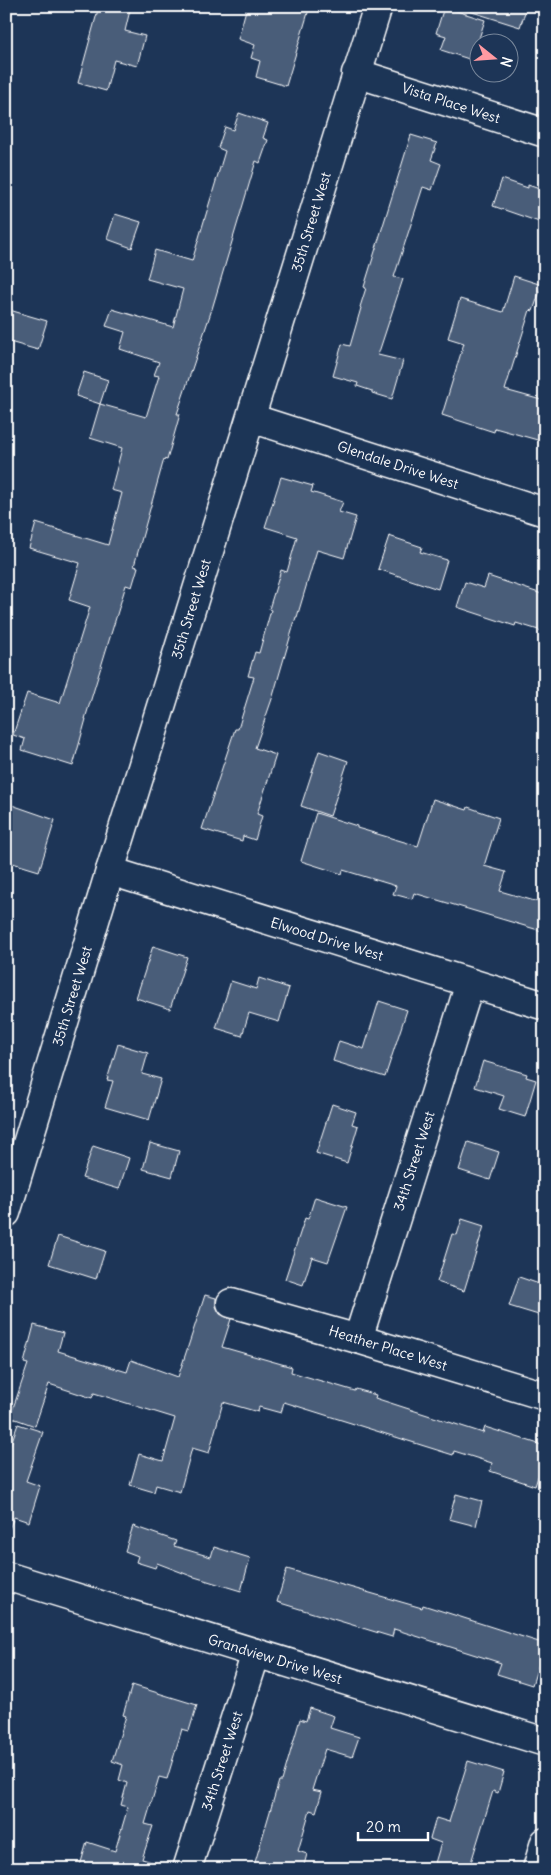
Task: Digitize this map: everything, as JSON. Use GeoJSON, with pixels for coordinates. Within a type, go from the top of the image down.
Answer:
{"type":"FeatureCollection","features":[{"type":"Feature","properties":{"kind":"street","name":"35th Street West"},"geometry":{"type":"LineString","coordinates":[[6,1213],[378,6]]}},
{"type":"Feature","properties":{"kind":"street","name":"Vista Place West"},"geometry":{"type":"LineString","coordinates":[[356,73],[545,133]]}},
{"type":"Feature","properties":{"kind":"street","name":"Glendale Drive West"},"geometry":{"type":"LineString","coordinates":[[250,418],[545,512]]}},
{"type":"Feature","properties":{"kind":"street","name":"Elwood Drive West"},"geometry":{"type":"LineString","coordinates":[[110,871],[545,1006]]}},
{"type":"Feature","properties":{"kind":"street","name":"34th Street West"},"geometry":{"type":"LineString","coordinates":[[358,1339],[470,983]]}},
{"type":"Feature","properties":{"kind":"street","name":"Heather Place West"},"geometry":{"type":"LineString","coordinates":[[230,1303],[358,1339],[545,1396]]}},
{"type":"Feature","properties":{"kind":"street","name":"Grandview Drive West"},"geometry":{"type":"LineString","coordinates":[[6,1576],[545,1742]]}},
{"type":"Feature","properties":{"kind":"street","name":"34th Street West"},"geometry":{"type":"LineString","coordinates":[[188,1869],[256,1653]]}},
{"type":"Feature","properties":{"kind":"street"},"geometry":{"type":"LineString","coordinates":[[537,1869],[545,1842]]}},
{"type":"Feature","properties":{"kind":"building"},"geometry":{"type":"Polygon","coordinates":[[[99,6],[131,6],[125,31],[145,36],[137,66],[114,60],[106,91],[78,83],[99,6]]]}},
{"type":"Feature","properties":{"kind":"building"},"geometry":{"type":"Polygon","coordinates":[[[247,6],[310,6],[286,86],[256,77],[260,61],[251,58],[255,45],[238,39],[247,6]]]}},
{"type":"Feature","properties":{"kind":"building"},"geometry":{"type":"Polygon","coordinates":[[[467,6],[527,6],[520,27],[466,10],[467,6]]]}},
{"type":"Feature","properties":{"kind":"building"},"geometry":{"type":"Polygon","coordinates":[[[444,7],[485,20],[481,32],[468,32],[468,59],[441,50],[446,36],[436,33],[444,7]]]}},
{"type":"Feature","properties":{"kind":"building"},"geometry":{"type":"Polygon","coordinates":[[[239,113],[268,123],[263,138],[268,140],[260,163],[256,161],[212,309],[177,414],[180,414],[167,460],[164,459],[134,566],[138,567],[132,587],[126,585],[85,719],[73,766],[22,750],[25,739],[13,735],[27,693],[60,703],[90,607],[69,600],[80,563],[29,548],[36,523],[108,545],[122,493],[111,490],[122,448],[90,438],[100,404],[146,417],[159,376],[154,375],[159,362],[120,349],[125,332],[106,326],[112,309],[173,327],[183,289],[147,279],[155,250],[192,261],[225,151],[218,148],[225,127],[233,130],[239,113]]]}},
{"type":"Feature","properties":{"kind":"building"},"geometry":{"type":"Polygon","coordinates":[[[411,135],[437,143],[431,160],[441,164],[432,190],[423,187],[394,277],[403,279],[378,355],[403,361],[392,399],[357,386],[358,383],[333,376],[342,344],[350,346],[366,288],[364,287],[411,135]]]}},
{"type":"Feature","properties":{"kind":"building"},"geometry":{"type":"Polygon","coordinates":[[[502,179],[528,188],[528,185],[545,191],[545,224],[493,206],[502,179]]]}},
{"type":"Feature","properties":{"kind":"building"},"geometry":{"type":"Polygon","coordinates":[[[115,214],[141,222],[132,248],[107,239],[115,214]]]}},
{"type":"Feature","properties":{"kind":"building"},"geometry":{"type":"Polygon","coordinates":[[[514,276],[542,285],[533,311],[530,310],[505,390],[545,401],[545,430],[541,441],[495,428],[494,432],[442,415],[464,343],[448,338],[460,299],[503,312],[514,276]]]}},
{"type":"Feature","properties":{"kind":"building"},"geometry":{"type":"Polygon","coordinates":[[[6,309],[47,321],[38,350],[6,341],[6,309]]]}},
{"type":"Feature","properties":{"kind":"building"},"geometry":{"type":"Polygon","coordinates":[[[84,372],[108,380],[100,404],[76,396],[84,372]]]}},
{"type":"Feature","properties":{"kind":"building"},"geometry":{"type":"Polygon","coordinates":[[[281,477],[313,486],[311,492],[343,502],[339,512],[356,517],[344,558],[317,550],[273,696],[255,748],[276,755],[257,814],[262,816],[255,840],[243,836],[242,841],[202,829],[235,729],[238,729],[254,677],[248,676],[255,652],[259,653],[271,610],[269,609],[281,570],[287,572],[297,537],[265,527],[281,477]]]}},
{"type":"Feature","properties":{"kind":"building"},"geometry":{"type":"Polygon","coordinates":[[[389,536],[422,547],[420,552],[447,560],[438,589],[378,569],[389,536]]]}},
{"type":"Feature","properties":{"kind":"building"},"geometry":{"type":"Polygon","coordinates":[[[488,576],[545,595],[545,632],[516,623],[515,626],[457,607],[465,582],[484,588],[488,576]]]}},
{"type":"Feature","properties":{"kind":"building"},"geometry":{"type":"Polygon","coordinates":[[[319,751],[348,761],[330,816],[301,806],[319,751]]]}},
{"type":"Feature","properties":{"kind":"building"},"geometry":{"type":"Polygon","coordinates":[[[433,799],[467,810],[468,807],[499,818],[484,866],[506,872],[500,891],[545,904],[545,932],[414,893],[412,899],[393,894],[396,886],[343,870],[342,874],[301,861],[316,813],[357,826],[357,828],[418,846],[433,799]]]}},
{"type":"Feature","properties":{"kind":"building"},"geometry":{"type":"Polygon","coordinates":[[[6,803],[55,820],[39,871],[6,861],[6,803]]]}},
{"type":"Feature","properties":{"kind":"building"},"geometry":{"type":"Polygon","coordinates":[[[153,946],[187,957],[170,1009],[136,998],[153,946]]]}},
{"type":"Feature","properties":{"kind":"building"},"geometry":{"type":"Polygon","coordinates":[[[259,978],[289,988],[279,1022],[249,1013],[242,1036],[216,1028],[231,981],[256,989],[259,978]]]}},
{"type":"Feature","properties":{"kind":"building"},"geometry":{"type":"Polygon","coordinates":[[[379,1001],[407,1010],[385,1077],[333,1061],[339,1041],[364,1049],[379,1001]]]}},
{"type":"Feature","properties":{"kind":"building"},"geometry":{"type":"Polygon","coordinates":[[[118,1044],[148,1053],[142,1074],[161,1079],[149,1120],[105,1107],[113,1081],[107,1080],[118,1044]]]}},
{"type":"Feature","properties":{"kind":"building"},"geometry":{"type":"Polygon","coordinates":[[[483,1061],[527,1074],[526,1077],[536,1080],[525,1117],[499,1109],[504,1096],[475,1087],[483,1061]]]}},
{"type":"Feature","properties":{"kind":"building"},"geometry":{"type":"Polygon","coordinates":[[[332,1104],[356,1112],[352,1124],[358,1126],[347,1163],[316,1153],[332,1104]]]}},
{"type":"Feature","properties":{"kind":"building"},"geometry":{"type":"Polygon","coordinates":[[[468,1142],[499,1152],[490,1180],[459,1170],[468,1142]]]}},
{"type":"Feature","properties":{"kind":"building"},"geometry":{"type":"Polygon","coordinates":[[[150,1143],[179,1151],[172,1177],[143,1169],[150,1143]]]}},
{"type":"Feature","properties":{"kind":"building"},"geometry":{"type":"Polygon","coordinates":[[[93,1146],[129,1158],[119,1189],[82,1178],[93,1146]]]}},
{"type":"Feature","properties":{"kind":"building"},"geometry":{"type":"Polygon","coordinates":[[[315,1197],[347,1207],[328,1262],[312,1257],[303,1285],[285,1279],[305,1218],[308,1219],[315,1197]]]}},
{"type":"Feature","properties":{"kind":"building"},"geometry":{"type":"Polygon","coordinates":[[[462,1219],[484,1226],[464,1291],[437,1282],[452,1234],[457,1235],[462,1219]]]}},
{"type":"Feature","properties":{"kind":"building"},"geometry":{"type":"Polygon","coordinates":[[[58,1236],[105,1251],[96,1279],[49,1264],[58,1236]]]}},
{"type":"Feature","properties":{"kind":"building"},"geometry":{"type":"Polygon","coordinates":[[[519,1277],[545,1286],[545,1317],[509,1306],[519,1277]]]}},
{"type":"Feature","properties":{"kind":"building"},"geometry":{"type":"Polygon","coordinates":[[[205,1295],[216,1298],[216,1306],[220,1314],[231,1319],[222,1347],[292,1367],[291,1372],[355,1391],[356,1389],[376,1395],[375,1398],[483,1433],[485,1427],[545,1446],[545,1456],[535,1486],[490,1471],[492,1463],[454,1451],[453,1455],[284,1402],[281,1413],[259,1407],[258,1412],[223,1402],[209,1453],[192,1448],[180,1492],[156,1485],[154,1492],[130,1485],[139,1454],[163,1461],[175,1418],[94,1393],[92,1398],[49,1384],[35,1426],[10,1417],[28,1364],[24,1363],[34,1325],[63,1333],[58,1351],[127,1372],[131,1360],[178,1377],[205,1295]]]}},
{"type":"Feature","properties":{"kind":"building"},"geometry":{"type":"Polygon","coordinates":[[[18,1424],[43,1432],[26,1481],[40,1486],[29,1522],[14,1517],[9,1529],[6,1529],[6,1457],[18,1424]]]}},
{"type":"Feature","properties":{"kind":"building"},"geometry":{"type":"Polygon","coordinates":[[[456,1494],[482,1501],[476,1526],[449,1519],[456,1494]]]}},
{"type":"Feature","properties":{"kind":"building"},"geometry":{"type":"Polygon","coordinates":[[[133,1526],[176,1541],[174,1546],[211,1557],[214,1547],[250,1558],[241,1591],[191,1576],[157,1563],[155,1568],[136,1562],[138,1556],[125,1551],[133,1526]]]}},
{"type":"Feature","properties":{"kind":"building"},"geometry":{"type":"Polygon","coordinates":[[[287,1569],[422,1608],[423,1605],[545,1644],[532,1685],[497,1674],[501,1663],[394,1629],[392,1637],[277,1602],[287,1569]]]}},
{"type":"Feature","properties":{"kind":"building"},"geometry":{"type":"Polygon","coordinates":[[[132,1685],[197,1705],[189,1731],[182,1729],[167,1779],[159,1777],[145,1824],[153,1826],[142,1859],[159,1864],[158,1869],[79,1869],[87,1842],[115,1851],[128,1807],[121,1805],[127,1783],[119,1780],[123,1765],[112,1761],[126,1716],[123,1715],[132,1685]]]}},
{"type":"Feature","properties":{"kind":"building"},"geometry":{"type":"Polygon","coordinates":[[[310,1708],[334,1716],[330,1728],[359,1737],[352,1757],[325,1749],[312,1790],[322,1792],[316,1812],[310,1810],[298,1851],[307,1854],[303,1869],[253,1869],[279,1781],[282,1781],[300,1719],[306,1721],[310,1708]]]}},
{"type":"Feature","properties":{"kind":"building"},"geometry":{"type":"Polygon","coordinates":[[[468,1761],[504,1772],[498,1793],[493,1791],[469,1869],[455,1869],[435,1863],[441,1843],[430,1839],[436,1818],[449,1822],[468,1761]]]}}]}
